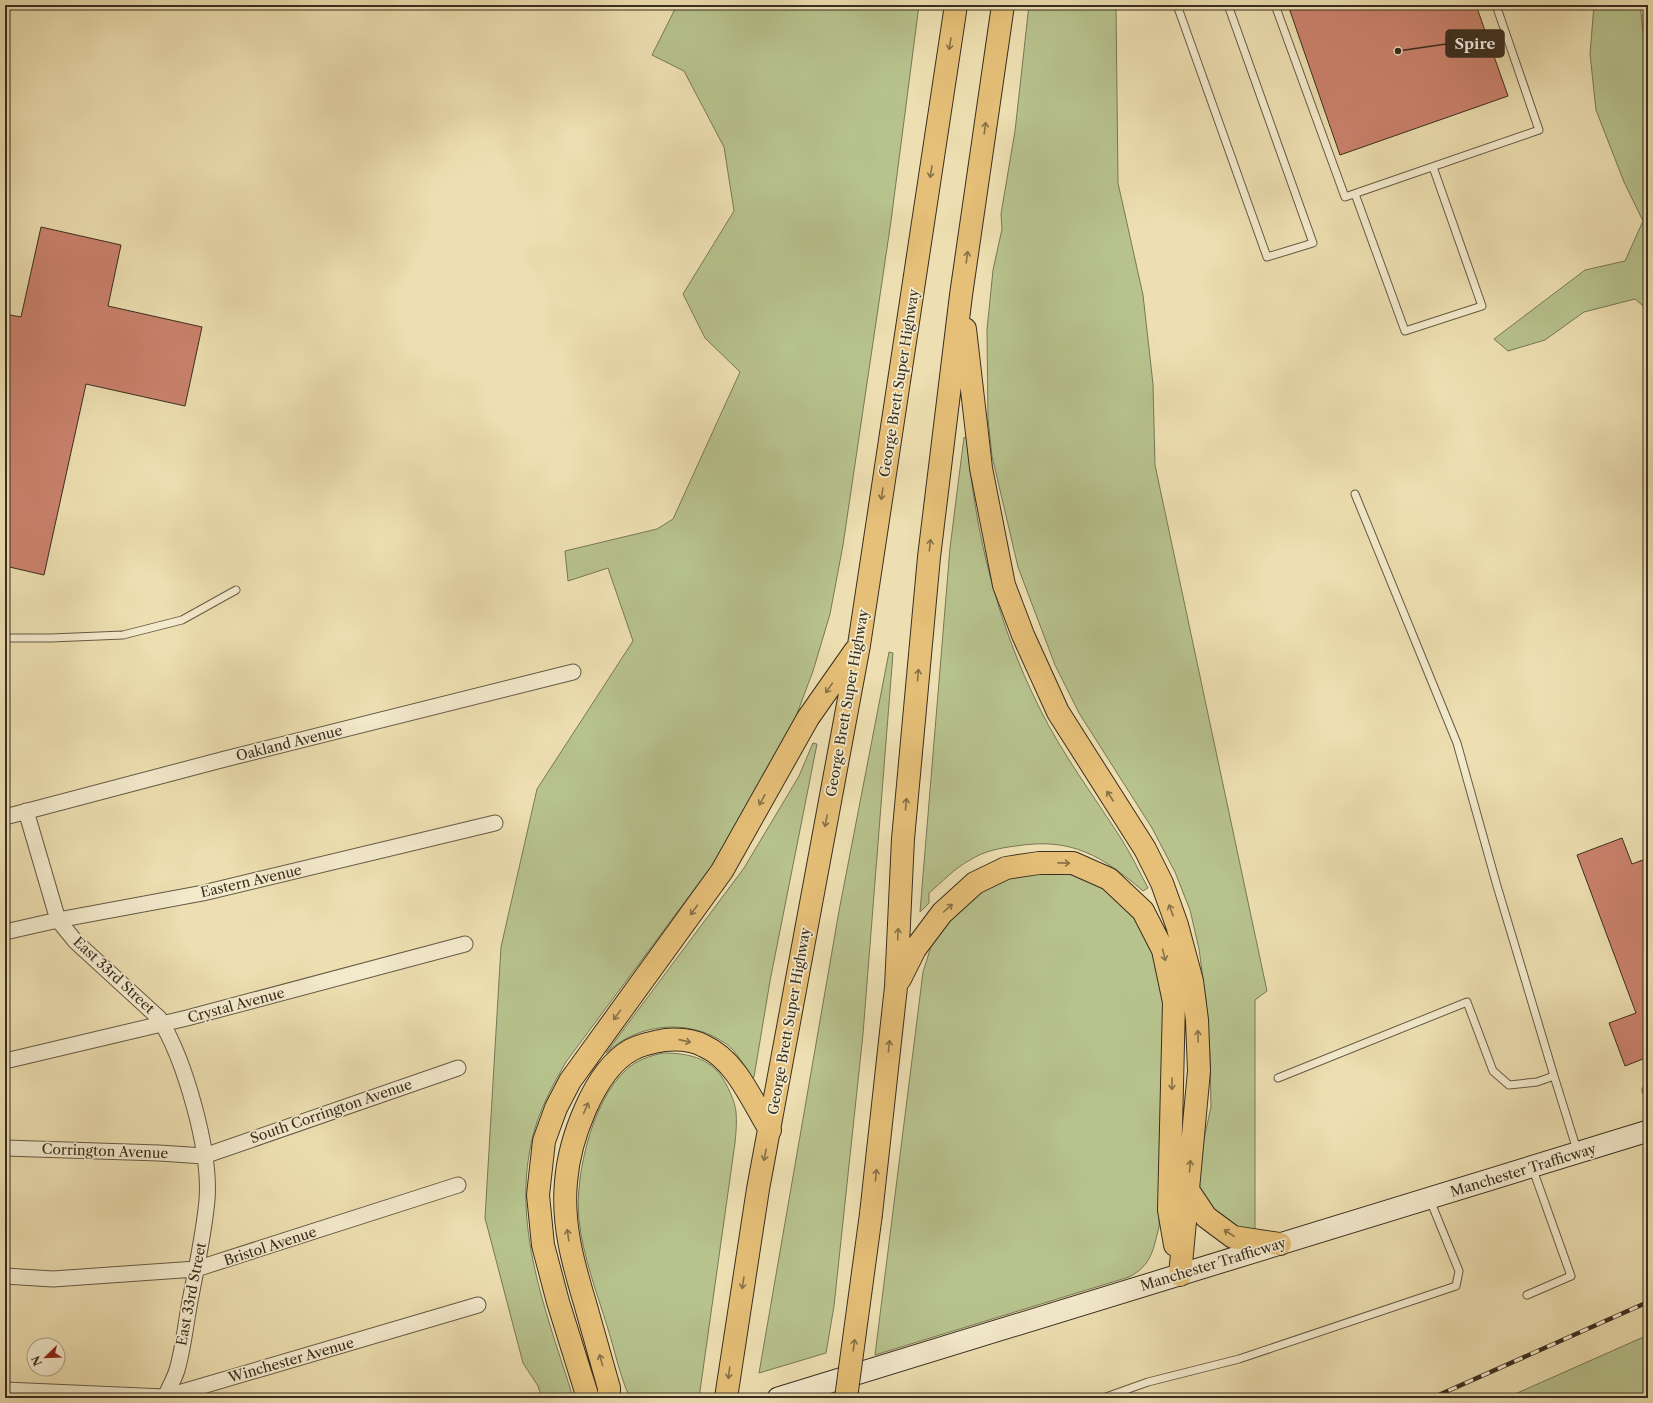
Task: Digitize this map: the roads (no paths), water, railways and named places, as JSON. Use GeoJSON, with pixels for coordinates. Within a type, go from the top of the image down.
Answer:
{"type":"FeatureCollection","features":[{"type":"Feature","properties":{"kind":"highway","name":"George Brett Super Highway"},"geometry":{"type":"LineString","coordinates":[[726,1398],[732,1347],[758,1189],[859,645],[956,5]]}},
{"type":"Feature","properties":{"kind":"highway"},"geometry":{"type":"LineString","coordinates":[[846,1398],[871,1214],[896,987],[903,839],[929,557],[961,295],[1003,5]]}},
{"type":"Feature","properties":{"kind":"highway"},"geometry":{"type":"LineString","coordinates":[[961,295],[981,468],[1004,585],[1023,635],[1058,712],[1145,849],[1162,883],[1177,925],[1192,981],[1197,1020],[1199,1070],[1180,1274]]}},
{"type":"Feature","properties":{"kind":"highway"},"geometry":{"type":"LineString","coordinates":[[588,1398],[558,1302],[543,1245],[538,1195],[546,1134],[556,1108],[570,1081],[722,871],[808,718],[859,645]]}},
{"type":"Feature","properties":{"kind":"highway"},"geometry":{"type":"LineString","coordinates":[[896,987],[915,949],[942,913],[975,883],[1006,868],[1039,862],[1073,863],[1109,879],[1143,912],[1163,950],[1174,1002],[1169,1210],[1180,1274]]}},
{"type":"Feature","properties":{"kind":"highway"},"geometry":{"type":"LineString","coordinates":[[609,1398],[609,1388],[570,1250],[565,1215],[566,1182],[571,1147],[591,1097],[610,1069],[630,1051],[650,1042],[677,1039],[704,1046],[730,1064],[770,1130]]}},
{"type":"Feature","properties":{"kind":"highway"},"geometry":{"type":"LineString","coordinates":[[1188,1190],[1206,1217],[1233,1236],[1280,1244]]}},
{"type":"Feature","properties":{"kind":"main road","name":"Manchester Trafficway"},"geometry":{"type":"LineString","coordinates":[[778,1398],[1648,1131]]}},
{"type":"Feature","properties":{"kind":"street","name":"Oakland Avenue"},"geometry":{"type":"LineString","coordinates":[[5,817],[573,672]]}},
{"type":"Feature","properties":{"kind":"street","name":"East 33rd Street"},"geometry":{"type":"LineString","coordinates":[[26,811],[58,920],[76,942],[148,1006],[162,1023],[178,1058],[192,1102],[207,1175],[207,1200],[196,1270],[176,1370],[165,1397]]}},
{"type":"Feature","properties":{"kind":"street","name":"Eastern Avenue"},"geometry":{"type":"LineString","coordinates":[[5,932],[58,920],[203,893],[495,823]]}},
{"type":"Feature","properties":{"kind":"street","name":"Crystal Avenue"},"geometry":{"type":"LineString","coordinates":[[5,1061],[162,1023],[465,944]]}},
{"type":"Feature","properties":{"kind":"street","name":"South Corrington Avenue"},"geometry":{"type":"LineString","coordinates":[[204,1156],[458,1068]]}},
{"type":"Feature","properties":{"kind":"street","name":"Corrington Avenue"},"geometry":{"type":"LineString","coordinates":[[5,1148],[204,1156]]}},
{"type":"Feature","properties":{"kind":"street","name":"Bristol Avenue"},"geometry":{"type":"LineString","coordinates":[[5,1276],[53,1279],[196,1270],[458,1185]]}},
{"type":"Feature","properties":{"kind":"street","name":"Winchester Avenue"},"geometry":{"type":"LineString","coordinates":[[5,1390],[165,1397],[478,1305]]}},
{"type":"Feature","properties":{"kind":"lane"},"geometry":{"type":"LineString","coordinates":[[1177,5],[1267,257],[1313,243],[1228,5]]}},
{"type":"Feature","properties":{"kind":"lane"},"geometry":{"type":"LineString","coordinates":[[1275,5],[1345,197],[1539,130],[1496,5]]}},
{"type":"Feature","properties":{"kind":"lane"},"geometry":{"type":"LineString","coordinates":[[1355,194],[1405,331],[1482,306],[1433,167]]}},
{"type":"Feature","properties":{"kind":"lane"},"geometry":{"type":"LineString","coordinates":[[1355,494],[1457,743],[1497,886],[1578,1152]]}},
{"type":"Feature","properties":{"kind":"lane"},"geometry":{"type":"LineString","coordinates":[[5,638],[123,635],[182,620],[236,590]]}},
{"type":"Feature","properties":{"kind":"lane"},"geometry":{"type":"LineString","coordinates":[[1278,1078],[1467,1002],[1493,1071],[1509,1085],[1537,1082],[1554,1076]]}},
{"type":"Feature","properties":{"kind":"lane"},"geometry":{"type":"LineString","coordinates":[[1648,1088],[1646,1090],[1648,1095]]}},
{"type":"Feature","properties":{"kind":"lane"},"geometry":{"type":"LineString","coordinates":[[1527,1295],[1572,1276],[1532,1167]]}},
{"type":"Feature","properties":{"kind":"lane"},"geometry":{"type":"LineString","coordinates":[[1103,1398],[1148,1382],[1239,1359],[1456,1286],[1459,1271],[1429,1198]]}},
{"type":"Feature","properties":{"kind":"railway"},"geometry":{"type":"LineString","coordinates":[[1432,1398],[1648,1302]]}},
{"type":"Feature","properties":{"kind":"place","name":"Spire"},"geometry":{"type":"Point","coordinates":[1398,51]}}]}
